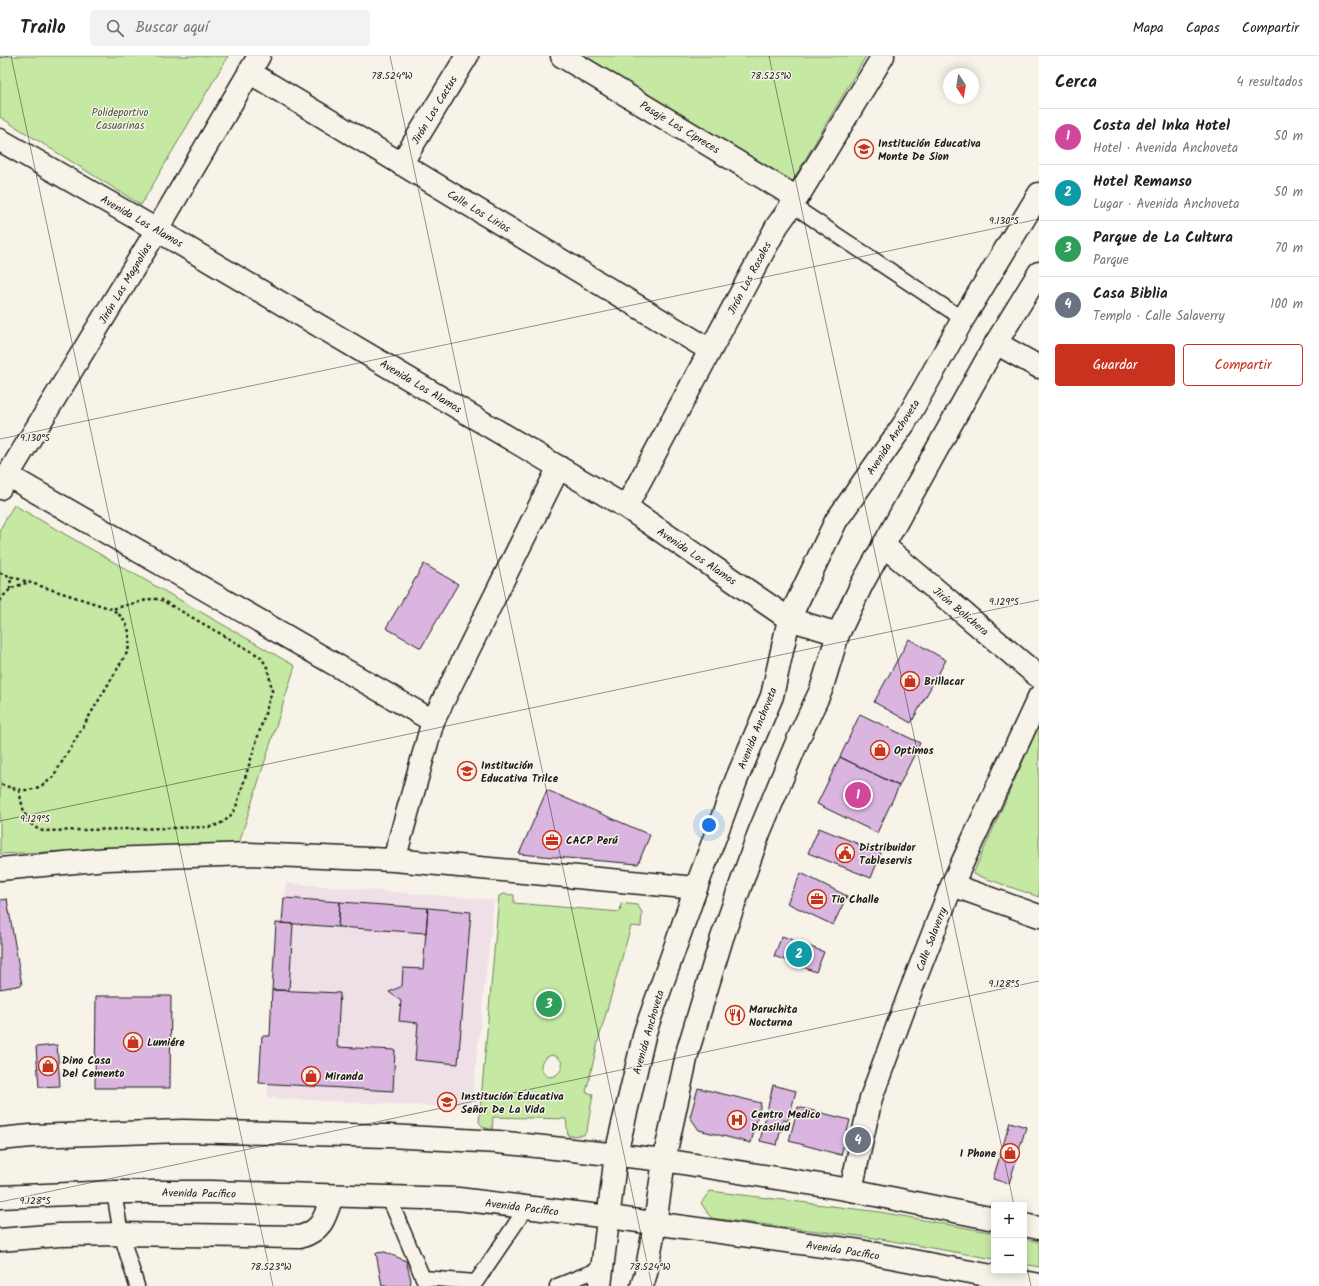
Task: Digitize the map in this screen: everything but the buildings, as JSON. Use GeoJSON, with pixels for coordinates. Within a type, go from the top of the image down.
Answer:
{"type":"FeatureCollection","features":[{"type":"Feature","properties":{"kind":"street","name":"Jirón Los Cactus"},"geometry":{"type":"LineString","coordinates":[[401,164],[467,56]]}},
{"type":"Feature","properties":{"kind":"street","name":"Pasaje Los Cipreces"},"geometry":{"type":"LineString","coordinates":[[562,56],[794,201]]}},
{"type":"Feature","properties":{"kind":"street","name":"Jirón Los Rosales"},"geometry":{"type":"LineString","coordinates":[[626,507],[777,226],[883,56]]}},
{"type":"Feature","properties":{"kind":"street","name":"Calle Los Lirios"},"geometry":{"type":"LineString","coordinates":[[254,64],[401,164],[710,350]]}},
{"type":"Feature","properties":{"kind":"street","name":"Jirón Las Magnolias"},"geometry":{"type":"LineString","coordinates":[[4,481],[157,230],[254,64]]}},
{"type":"Feature","properties":{"kind":"street","name":"Avenida Los Alamos"},"geometry":{"type":"LineString","coordinates":[[0,140],[157,230],[626,507],[789,619],[838,634]]}},
{"type":"Feature","properties":{"kind":"street","name":"Avenida Anchoveta"},"geometry":{"type":"LineString","coordinates":[[601,1277],[616,1154],[646,1032],[696,888],[737,778],[772,696],[789,619],[836,521],[904,424],[963,319],[1039,194]]}},
{"type":"Feature","properties":{"kind":"street"},"geometry":{"type":"LineString","coordinates":[[642,1286],[646,1273],[655,1224],[664,1160],[688,1050],[722,938],[759,833],[800,735],[821,690],[838,634],[883,545],[996,344],[1039,273]]}},
{"type":"Feature","properties":{"kind":"street"},"geometry":{"type":"LineString","coordinates":[[996,344],[1039,367]]}},
{"type":"Feature","properties":{"kind":"street"},"geometry":{"type":"LineString","coordinates":[[394,860],[433,721],[559,467]]}},
{"type":"Feature","properties":{"kind":"street"},"geometry":{"type":"LineString","coordinates":[[4,481],[433,721]]}},
{"type":"Feature","properties":{"kind":"street","name":"Jirón Bolichera"},"geometry":{"type":"LineString","coordinates":[[883,545],[1039,677]]}},
{"type":"Feature","properties":{"kind":"street","name":"Calle Salaverry"},"geometry":{"type":"LineString","coordinates":[[851,1190],[871,1098],[952,885],[1039,697]]}},
{"type":"Feature","properties":{"kind":"street"},"geometry":{"type":"LineString","coordinates":[[0,869],[107,859],[249,854],[394,860],[696,888]]}},
{"type":"Feature","properties":{"kind":"street"},"geometry":{"type":"LineString","coordinates":[[952,885],[1039,916]]}},
{"type":"Feature","properties":{"kind":"street"},"geometry":{"type":"LineString","coordinates":[[0,1138],[183,1131],[389,1136],[498,1142],[664,1160],[851,1190],[991,1218]]}},
{"type":"Feature","properties":{"kind":"street","name":"Avenida Pacífico"},"geometry":{"type":"LineString","coordinates":[[0,1197],[114,1192],[212,1192],[458,1199],[609,1217],[860,1251],[1039,1285]]}},
{"type":"Feature","properties":{"kind":"street"},"geometry":{"type":"LineString","coordinates":[[0,1240],[59,1235],[121,1234],[300,1237],[314,1231],[321,1224],[332,1196]]}},
{"type":"Feature","properties":{"kind":"street"},"geometry":{"type":"LineString","coordinates":[[1027,1226],[1039,1228]]}},
{"type":"Feature","properties":{"kind":"lane","name":"Pasaje Los Cipreces"},"geometry":{"type":"LineString","coordinates":[[794,201],[963,319]]}},
{"type":"Feature","properties":{"kind":"lane"},"geometry":{"type":"LineString","coordinates":[[114,1192],[121,1234],[137,1286]]}},
{"type":"Feature","properties":{"kind":"lane"},"geometry":{"type":"LineString","coordinates":[[389,1198],[423,1282],[476,1284],[527,1207]]}},
{"type":"Feature","properties":{"kind":"lane"},"geometry":{"type":"LineString","coordinates":[[557,1286],[601,1277]]}},
{"type":"Feature","properties":{"kind":"path"},"geometry":{"type":"LineString","coordinates":[[0,573],[112,608],[120,614],[126,622],[130,635],[128,651],[53,778],[45,785],[26,791],[0,784]]}},
{"type":"Feature","properties":{"kind":"path"},"geometry":{"type":"LineString","coordinates":[[10,590],[11,576]]}},
{"type":"Feature","properties":{"kind":"path"},"geometry":{"type":"LineString","coordinates":[[0,601],[5,593],[30,582]]}},
{"type":"Feature","properties":{"kind":"path"},"geometry":{"type":"LineString","coordinates":[[19,790],[23,810],[30,824],[35,829],[43,831],[210,827],[224,822],[234,810],[272,690],[265,663],[261,657],[160,599],[151,599],[112,608]]}},
{"type":"Feature","properties":{"kind":"shaded area"},"geometry":{"type":"Polygon","coordinates":[[[286,883],[494,900],[471,1108],[267,1098],[286,883]]]}},
{"type":"Feature","properties":{"kind":"green space","name":"Polideportivo Casuarinas"},"geometry":{"type":"Polygon","coordinates":[[[0,56],[228,56],[141,205],[0,117],[0,56]]]}},
{"type":"Feature","properties":{"kind":"green space"},"geometry":{"type":"Polygon","coordinates":[[[583,56],[866,56],[792,182],[583,56]]]}},
{"type":"Feature","properties":{"kind":"green space"},"geometry":{"type":"Polygon","coordinates":[[[14,505],[295,666],[239,843],[0,854],[0,529],[14,505]]]}},
{"type":"Feature","properties":{"kind":"green space"},"geometry":{"type":"Polygon","coordinates":[[[1039,725],[1039,897],[973,874],[1039,725]]]}},
{"type":"Feature","properties":{"kind":"green space"},"geometry":{"type":"Polygon","coordinates":[[[503,894],[514,895],[514,903],[620,912],[621,903],[637,905],[642,912],[641,927],[631,926],[599,1038],[586,1092],[593,1094],[587,1130],[584,1135],[568,1136],[566,1119],[493,1117],[492,1130],[483,1127],[479,1122],[499,896],[503,894]],[[552,1055],[543,1061],[541,1068],[546,1075],[551,1077],[559,1072],[562,1068],[562,1063],[559,1058],[552,1055]]]}},
{"type":"Feature","properties":{"kind":"green space"},"geometry":{"type":"Polygon","coordinates":[[[710,1191],[880,1212],[991,1232],[991,1258],[875,1238],[711,1218],[701,1203],[710,1191]]]}},
{"type":"Feature","properties":{"kind":"green space"},"geometry":{"type":"Polygon","coordinates":[[[1027,1240],[1039,1242],[1039,1267],[1027,1265],[1027,1240]]]}},
{"type":"Feature","properties":{"kind":"place","name":"Institución Educativa Monte De Sion"},"geometry":{"type":"Point","coordinates":[864,149]}},
{"type":"Feature","properties":{"kind":"place","name":"Brillacar"},"geometry":{"type":"Point","coordinates":[910,681]}},
{"type":"Feature","properties":{"kind":"place","name":"Optimos"},"geometry":{"type":"Point","coordinates":[880,750]}},
{"type":"Feature","properties":{"kind":"place","name":"Institución Educativa Trilce"},"geometry":{"type":"Point","coordinates":[467,771]}},
{"type":"Feature","properties":{"kind":"place","name":"Costa del Inka Hotel"},"geometry":{"type":"Point","coordinates":[858,795]}},
{"type":"Feature","properties":{"kind":"place","name":"CACP Perú"},"geometry":{"type":"Point","coordinates":[552,840]}},
{"type":"Feature","properties":{"kind":"place","name":"Distribuidor Tableservis"},"geometry":{"type":"Point","coordinates":[845,853]}},
{"type":"Feature","properties":{"kind":"place","name":"Tio Challe"},"geometry":{"type":"Point","coordinates":[817,899]}},
{"type":"Feature","properties":{"kind":"place","name":"Hotel Remanso"},"geometry":{"type":"Point","coordinates":[799,954]}},
{"type":"Feature","properties":{"kind":"place","name":"Parque de La Cultura"},"geometry":{"type":"Point","coordinates":[549,1004]}},
{"type":"Feature","properties":{"kind":"place","name":"Maruchita Nocturna"},"geometry":{"type":"Point","coordinates":[735,1015]}},
{"type":"Feature","properties":{"kind":"place","name":"Lumiére"},"geometry":{"type":"Point","coordinates":[133,1042]}},
{"type":"Feature","properties":{"kind":"place","name":"Dino Casa Del Cemento"},"geometry":{"type":"Point","coordinates":[48,1066]}},
{"type":"Feature","properties":{"kind":"place","name":"Miranda"},"geometry":{"type":"Point","coordinates":[311,1076]}},
{"type":"Feature","properties":{"kind":"place","name":"Institución Educativa Señor De La Vida"},"geometry":{"type":"Point","coordinates":[447,1102]}},
{"type":"Feature","properties":{"kind":"place","name":"Centro Medico Drasilud"},"geometry":{"type":"Point","coordinates":[737,1120]}},
{"type":"Feature","properties":{"kind":"place","name":"Casa Biblia"},"geometry":{"type":"Point","coordinates":[858,1140]}},
{"type":"Feature","properties":{"kind":"place","name":"I Phone"},"geometry":{"type":"Point","coordinates":[1010,1153]}}]}
